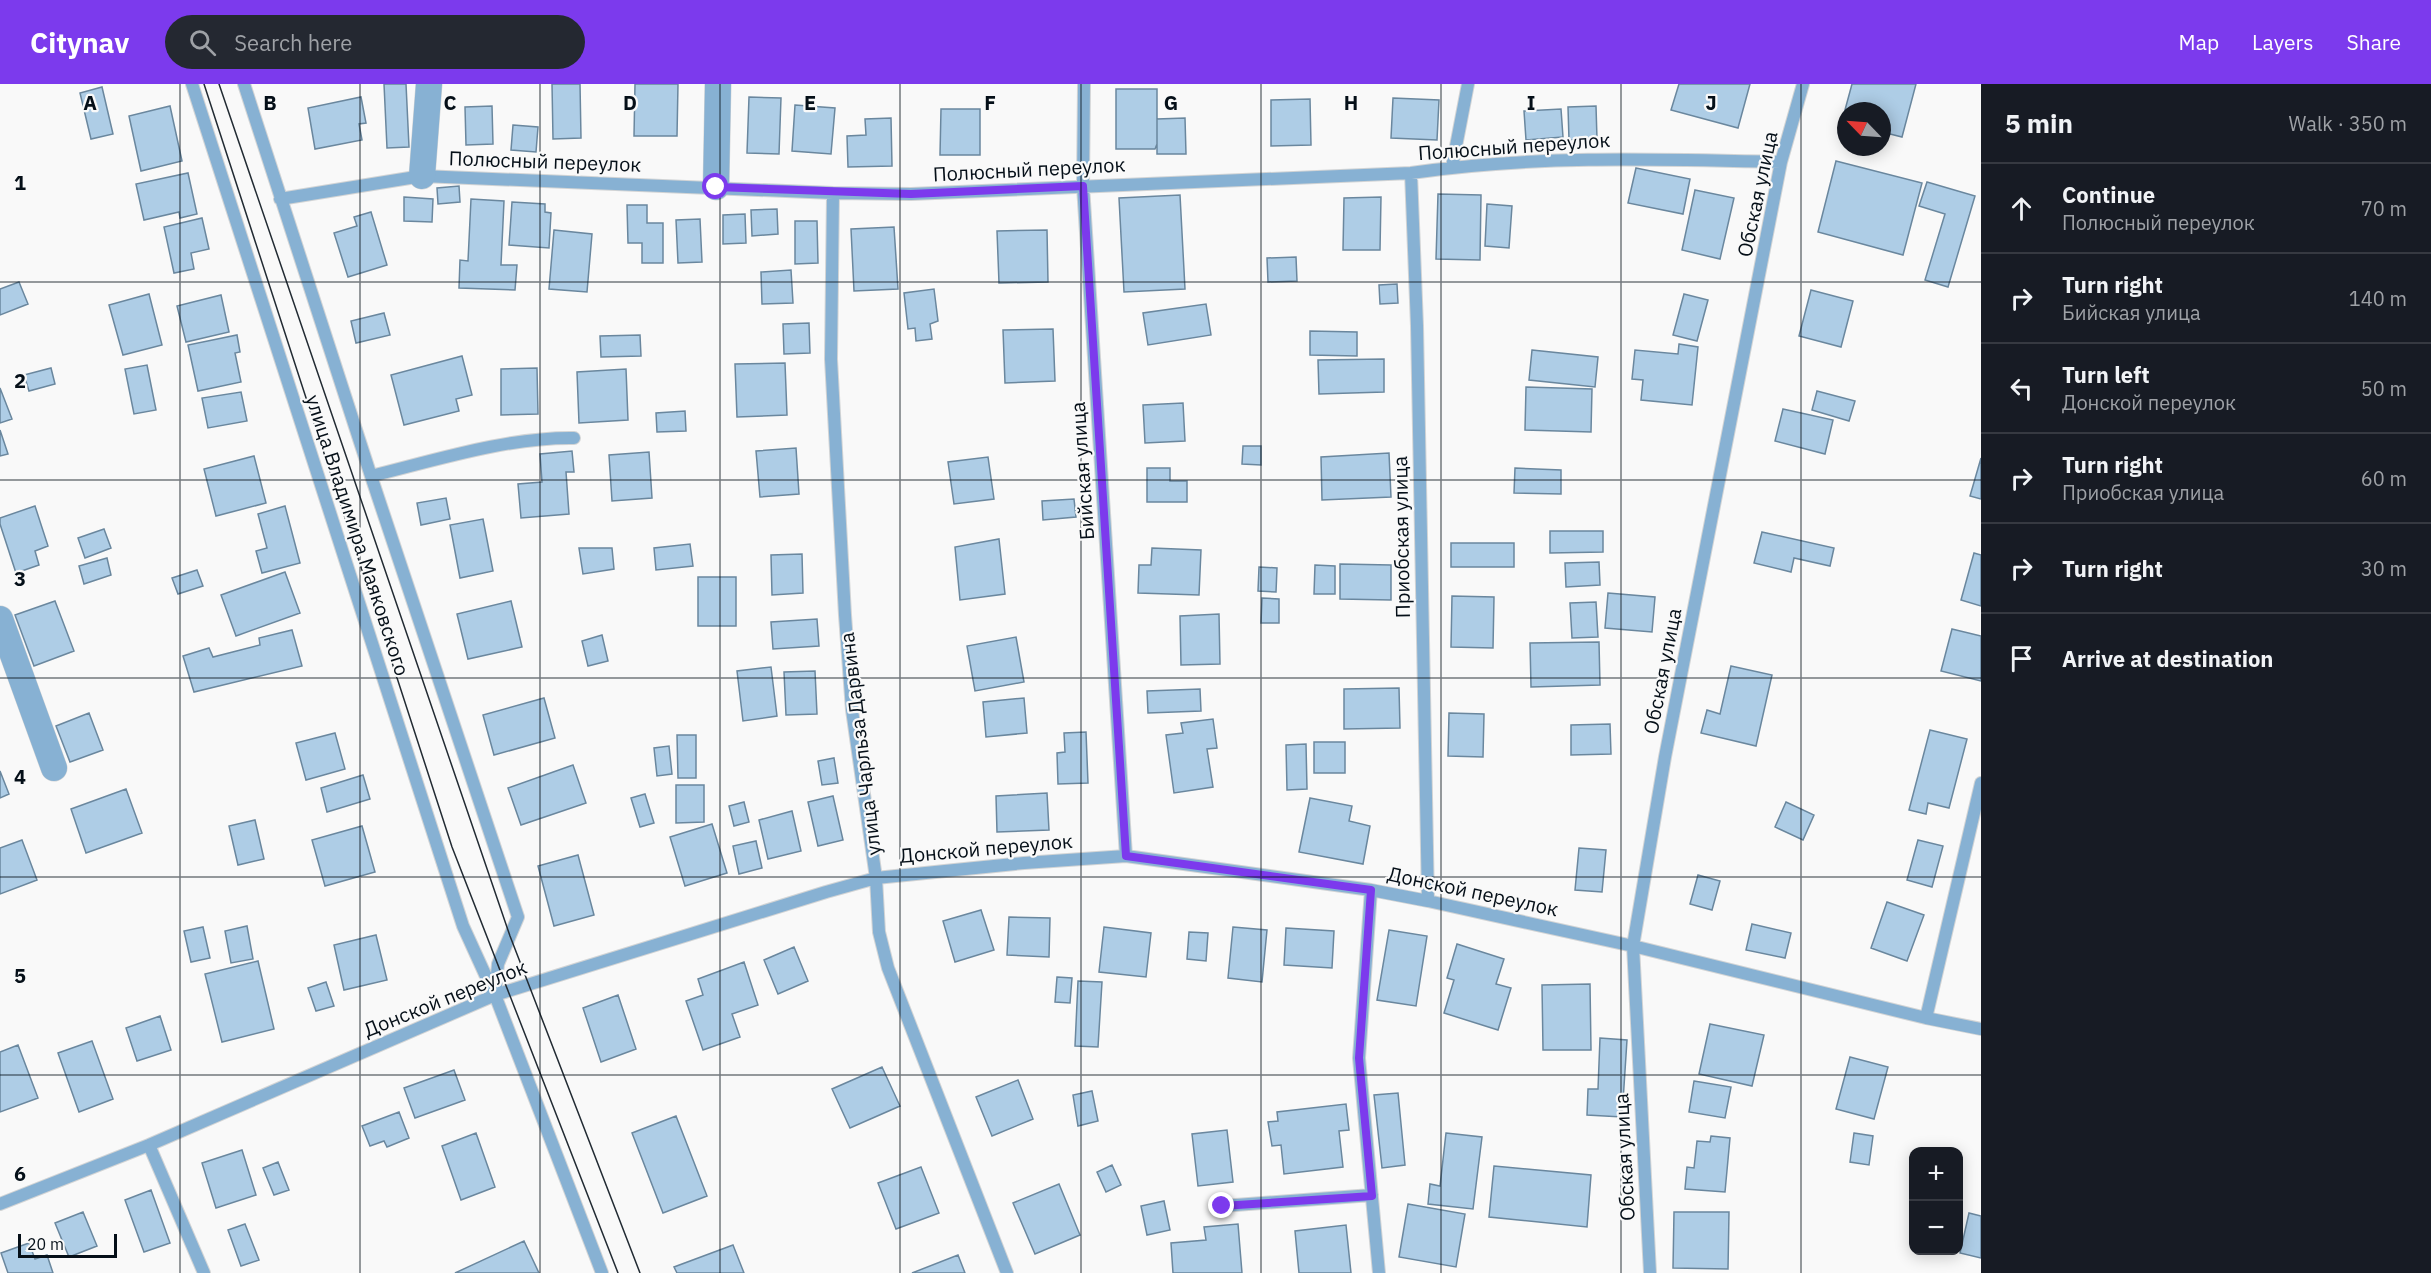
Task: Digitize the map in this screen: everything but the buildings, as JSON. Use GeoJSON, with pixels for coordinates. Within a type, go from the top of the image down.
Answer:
{"type":"FeatureCollection","features":[{"type":"Feature","properties":{"kind":"street"},"geometry":{"type":"LineString","coordinates":[[422,176],[429,84]]}},
{"type":"Feature","properties":{"kind":"street"},"geometry":{"type":"LineString","coordinates":[[716,187],[718,84]]}},
{"type":"Feature","properties":{"kind":"street"},"geometry":{"type":"LineString","coordinates":[[0,618],[54,768]]}},
{"type":"Feature","properties":{"kind":"lane","name":"улица Владимира Маяковского"},"geometry":{"type":"LineString","coordinates":[[192,84],[463,926],[495,995],[602,1273]]}},
{"type":"Feature","properties":{"kind":"lane","name":"улица Владимира Маяковского"},"geometry":{"type":"LineString","coordinates":[[244,84],[371,476],[518,917],[498,964],[495,995]]}},
{"type":"Feature","properties":{"kind":"lane","name":"Бийская улица"},"geometry":{"type":"LineString","coordinates":[[1084,84],[1083,186],[1126,856]]}},
{"type":"Feature","properties":{"kind":"lane"},"geometry":{"type":"LineString","coordinates":[[1452,167],[1468,84]]}},
{"type":"Feature","properties":{"kind":"lane","name":"Обская улица"},"geometry":{"type":"LineString","coordinates":[[1650,1273],[1633,945],[1665,757],[1781,162],[1803,84]]}},
{"type":"Feature","properties":{"kind":"lane","name":"Полюсный переулок"},"geometry":{"type":"LineString","coordinates":[[280,199],[422,176],[911,194],[1412,173],[1452,167],[1625,158],[1781,162]]}},
{"type":"Feature","properties":{"kind":"lane","name":"Приобская улица"},"geometry":{"type":"LineString","coordinates":[[1412,173],[1428,901]]}},
{"type":"Feature","properties":{"kind":"lane","name":"улица Чарльза Дарвина"},"geometry":{"type":"LineString","coordinates":[[833,192],[831,359],[844,615],[852,710],[876,878],[879,932],[888,968],[1007,1273]]}},
{"type":"Feature","properties":{"kind":"lane"},"geometry":{"type":"LineString","coordinates":[[371,476],[507,444],[545,438],[574,438]]}},
{"type":"Feature","properties":{"kind":"lane"},"geometry":{"type":"LineString","coordinates":[[1926,1018],[1981,783]]}},
{"type":"Feature","properties":{"kind":"lane","name":"Донской переулок"},"geometry":{"type":"LineString","coordinates":[[0,1204],[149,1145],[495,995],[876,878],[1024,863],[1126,856],[1371,890],[1633,945],[1926,1018],[1981,1029]]}},
{"type":"Feature","properties":{"kind":"lane"},"geometry":{"type":"LineString","coordinates":[[1371,890],[1359,1058],[1379,1273]]}},
{"type":"Feature","properties":{"kind":"lane"},"geometry":{"type":"LineString","coordinates":[[149,1145],[204,1273]]}},
{"type":"Feature","properties":{"kind":"lane"},"geometry":{"type":"LineString","coordinates":[[1222,1206],[1372,1196]]}},
{"type":"Feature","properties":{"kind":"tram line"},"geometry":{"type":"LineString","coordinates":[[204,84],[452,847],[618,1273]]}},
{"type":"Feature","properties":{"kind":"tram line"},"geometry":{"type":"LineString","coordinates":[[219,84],[510,936],[640,1273]]}},
{"type":"Feature","properties":{"kind":"route"},"geometry":{"type":"LineString","coordinates":[[716,187],[911,194],[1083,186],[1126,856],[1371,890],[1359,1058],[1372,1196],[1222,1206]]}}]}
